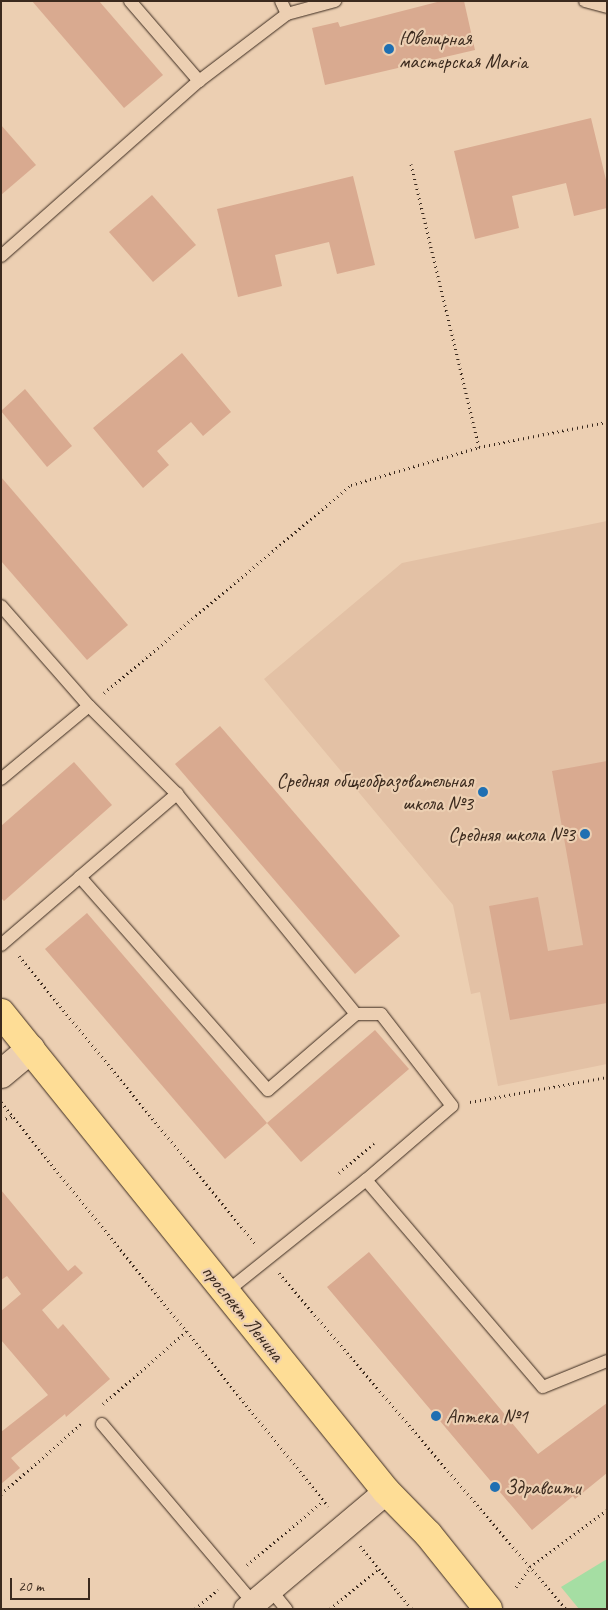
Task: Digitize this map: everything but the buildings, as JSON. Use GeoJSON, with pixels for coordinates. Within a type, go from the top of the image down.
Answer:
{"type":"FeatureCollection","features":[{"type":"Feature","properties":{"kind":"main road","name":"проспект Ленина"},"geometry":{"type":"LineString","coordinates":[[1,1013],[386,1491],[428,1534],[488,1609]]}},
{"type":"Feature","properties":{"kind":"street"},"geometry":{"type":"LineString","coordinates":[[1,1074],[31,1049]]}},
{"type":"Feature","properties":{"kind":"street"},"geometry":{"type":"LineString","coordinates":[[256,1600],[386,1491]]}},
{"type":"Feature","properties":{"kind":"lane"},"geometry":{"type":"LineString","coordinates":[[130,1],[199,81]]}},
{"type":"Feature","properties":{"kind":"lane"},"geometry":{"type":"LineString","coordinates":[[281,1],[287,14]]}},
{"type":"Feature","properties":{"kind":"lane"},"geometry":{"type":"LineString","coordinates":[[1,256],[199,81],[287,14],[335,1]]}},
{"type":"Feature","properties":{"kind":"lane"},"geometry":{"type":"LineString","coordinates":[[585,1],[607,7]]}},
{"type":"Feature","properties":{"kind":"lane"},"geometry":{"type":"LineString","coordinates":[[1,606],[89,706],[178,794],[356,1014]]}},
{"type":"Feature","properties":{"kind":"lane"},"geometry":{"type":"LineString","coordinates":[[1,779],[89,706]]}},
{"type":"Feature","properties":{"kind":"lane"},"geometry":{"type":"LineString","coordinates":[[4,942],[178,794]]}},
{"type":"Feature","properties":{"kind":"lane"},"geometry":{"type":"LineString","coordinates":[[80,876],[268,1090],[356,1014],[381,1014],[452,1106],[366,1180],[226,1292]]}},
{"type":"Feature","properties":{"kind":"lane"},"geometry":{"type":"LineString","coordinates":[[366,1180],[544,1387],[607,1361]]}},
{"type":"Feature","properties":{"kind":"lane"},"geometry":{"type":"LineString","coordinates":[[102,1424],[232,1578],[256,1600],[286,1609]]}},
{"type":"Feature","properties":{"kind":"path"},"geometry":{"type":"LineString","coordinates":[[411,164],[479,447]]}},
{"type":"Feature","properties":{"kind":"path"},"geometry":{"type":"LineString","coordinates":[[89,706],[351,485],[479,447],[607,422]]}},
{"type":"Feature","properties":{"kind":"path"},"geometry":{"type":"LineString","coordinates":[[4,942],[255,1244]]}},
{"type":"Feature","properties":{"kind":"path"},"geometry":{"type":"LineString","coordinates":[[452,1106],[607,1077]]}},
{"type":"Feature","properties":{"kind":"path"},"geometry":{"type":"LineString","coordinates":[[1,1102],[412,1609]]}},
{"type":"Feature","properties":{"kind":"path"},"geometry":{"type":"LineString","coordinates":[[1,1120],[12,1116]]}},
{"type":"Feature","properties":{"kind":"path"},"geometry":{"type":"LineString","coordinates":[[268,1259],[566,1609]]}},
{"type":"Feature","properties":{"kind":"path"},"geometry":{"type":"LineString","coordinates":[[195,1609],[323,1501]]}},
{"type":"Feature","properties":{"kind":"path"},"geometry":{"type":"LineString","coordinates":[[516,1587],[530,1567],[607,1510]]}},
{"type":"Feature","properties":{"kind":"path"},"geometry":{"type":"LineString","coordinates":[[330,1609],[378,1569]]}},
{"type":"Feature","properties":{"kind":"shaded area","name":"Средняя общеобразовательная школа №3"},"geometry":{"type":"Polygon","coordinates":[[[607,521],[607,1064],[498,1086],[480,992],[471,994],[453,905],[264,679],[402,563],[607,521]]]}},
{"type":"Feature","properties":{"kind":"green space"},"geometry":{"type":"Polygon","coordinates":[[[607,1559],[607,1609],[579,1609],[561,1587],[607,1559]]]}},
{"type":"Feature","properties":{"kind":"place","name":"Ювелирная мастерская Maria"},"geometry":{"type":"Point","coordinates":[389,49]}},
{"type":"Feature","properties":{"kind":"place","name":"Средняя общеобразовательная школа №3"},"geometry":{"type":"Point","coordinates":[483,792]}},
{"type":"Feature","properties":{"kind":"place","name":"Средняя школа №3"},"geometry":{"type":"Point","coordinates":[585,834]}},
{"type":"Feature","properties":{"kind":"place","name":"Аптека №1"},"geometry":{"type":"Point","coordinates":[436,1416]}},
{"type":"Feature","properties":{"kind":"place","name":"Здравсити"},"geometry":{"type":"Point","coordinates":[495,1487]}}]}
